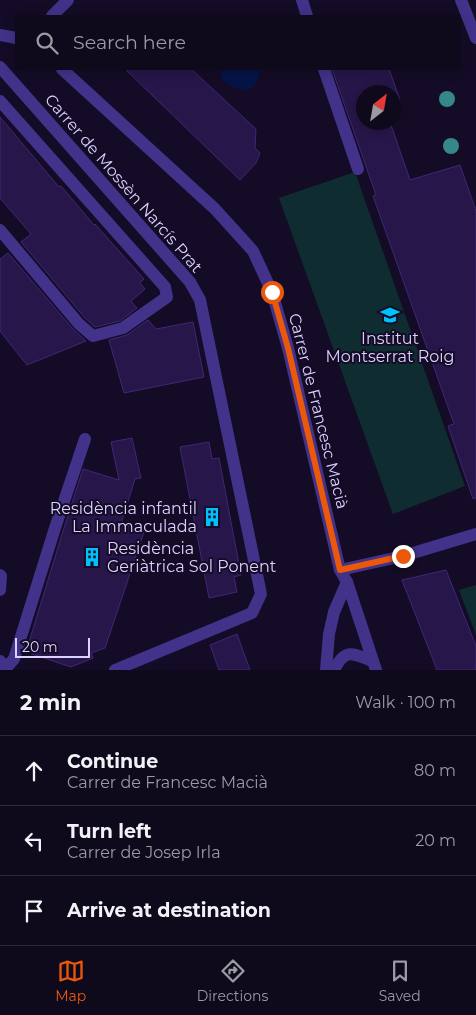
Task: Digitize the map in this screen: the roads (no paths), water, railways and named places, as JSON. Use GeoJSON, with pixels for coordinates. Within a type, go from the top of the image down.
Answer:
{"type":"FeatureCollection","features":[{"type":"Feature","properties":{"kind":"street"},"geometry":{"type":"LineString","coordinates":[[53,15],[68,0]]}},
{"type":"Feature","properties":{"kind":"street"},"geometry":{"type":"LineString","coordinates":[[302,0],[307,15]]}},
{"type":"Feature","properties":{"kind":"street"},"geometry":{"type":"LineString","coordinates":[[461,0],[476,38]]}},
{"type":"Feature","properties":{"kind":"street"},"geometry":{"type":"LineString","coordinates":[[0,35],[15,38]]}},
{"type":"Feature","properties":{"kind":"street","name":"Carrer de Mossèn Narcís Prat"},"geometry":{"type":"LineString","coordinates":[[0,67],[190,282],[200,300],[261,594],[252,613],[115,670]]}},
{"type":"Feature","properties":{"kind":"street","name":"Carrer de Francesc Macià"},"geometry":{"type":"LineString","coordinates":[[63,70],[167,163],[215,209],[253,251],[272,292],[288,348],[340,570],[347,582],[374,666]]}},
{"type":"Feature","properties":{"kind":"street"},"geometry":{"type":"LineString","coordinates":[[324,70],[358,169]]}},
{"type":"Feature","properties":{"kind":"street"},"geometry":{"type":"LineString","coordinates":[[0,101],[165,287],[167,297],[123,328],[94,336],[79,324],[0,230]]}},
{"type":"Feature","properties":{"kind":"street"},"geometry":{"type":"LineString","coordinates":[[4,666],[14,659],[54,528],[85,439]]}},
{"type":"Feature","properties":{"kind":"street"},"geometry":{"type":"LineString","coordinates":[[340,570],[403,556],[476,534]]}},
{"type":"Feature","properties":{"kind":"street"},"geometry":{"type":"LineString","coordinates":[[0,575],[0,590]]}},
{"type":"Feature","properties":{"kind":"street"},"geometry":{"type":"LineString","coordinates":[[326,670],[334,612],[347,582]]}},
{"type":"Feature","properties":{"kind":"street","name":"Carrer de Francesc Macià"},"geometry":{"type":"LineString","coordinates":[[334,670],[339,659],[348,654],[356,655],[374,666]]}},
{"type":"Feature","properties":{"kind":"place","name":"Institut Montserrat Roig"},"geometry":{"type":"Point","coordinates":[390,315]}},
{"type":"Feature","properties":{"kind":"place","name":"Residència infantil La Immaculada"},"geometry":{"type":"Point","coordinates":[212,517]}},
{"type":"Feature","properties":{"kind":"place","name":"Residència Geriàtrica Sol Ponent"},"geometry":{"type":"Point","coordinates":[92,557]}}]}
